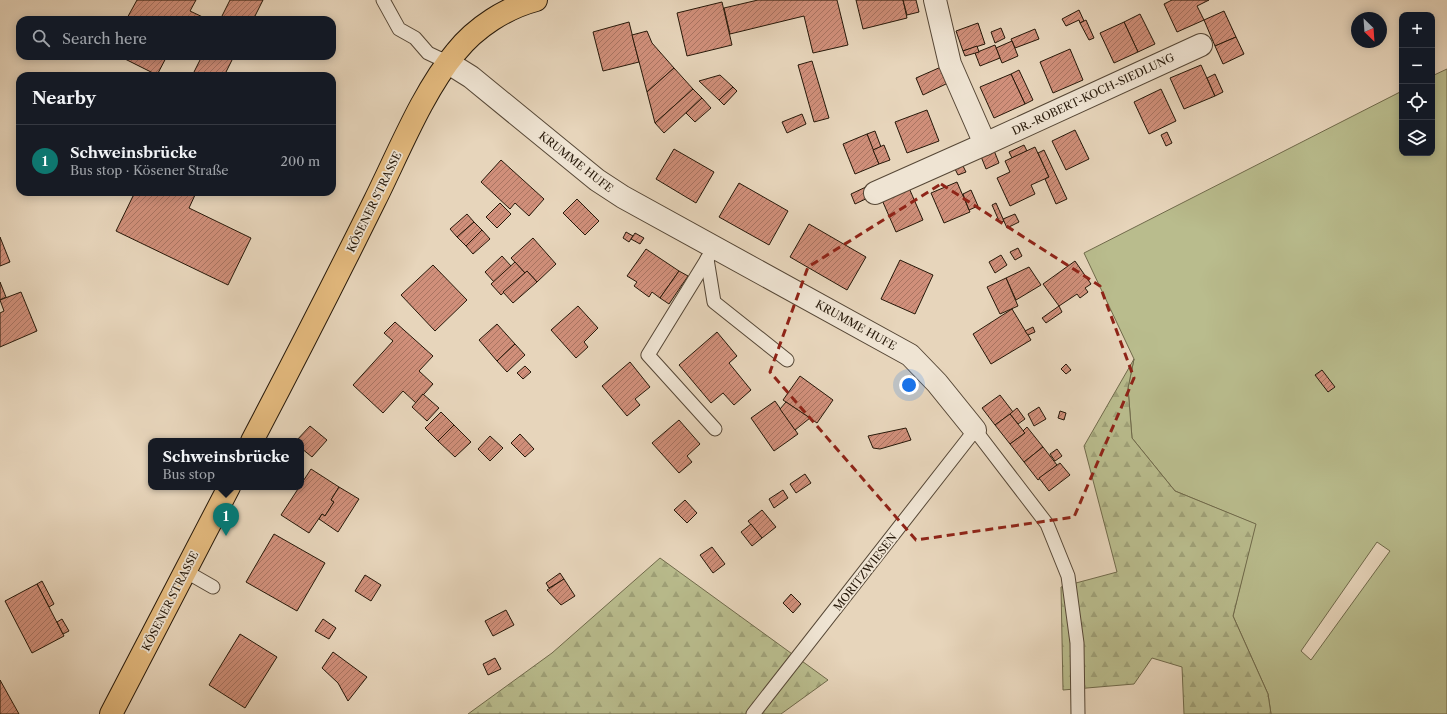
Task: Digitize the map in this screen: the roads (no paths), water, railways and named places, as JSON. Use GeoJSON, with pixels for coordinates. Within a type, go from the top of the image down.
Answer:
{"type":"FeatureCollection","features":[{"type":"Feature","properties":{"kind":"main road","name":"KÖSENER STRASSE"},"geometry":{"type":"LineString","coordinates":[[254,438],[326,299],[403,143],[432,87],[447,62],[471,36],[499,16],[536,0]]}},
{"type":"Feature","properties":{"kind":"main road","name":"KÖSENER STRASSE"},"geometry":{"type":"LineString","coordinates":[[111,714],[226,490]]}},
{"type":"Feature","properties":{"kind":"street"},"geometry":{"type":"LineString","coordinates":[[935,0],[950,64],[985,144]]}},
{"type":"Feature","properties":{"kind":"street","name":"DR.-ROBERT-KOCH-SIEDLUNG"},"geometry":{"type":"LineString","coordinates":[[875,193],[1201,45]]}},
{"type":"Feature","properties":{"kind":"street","name":"KRUMME HUFE"},"geometry":{"type":"LineString","coordinates":[[447,62],[471,77],[597,180],[711,254],[910,355],[937,383],[975,430]]}},
{"type":"Feature","properties":{"kind":"lane"},"geometry":{"type":"LineString","coordinates":[[383,0],[399,29],[415,38],[428,53],[447,62]]}},
{"type":"Feature","properties":{"kind":"lane"},"geometry":{"type":"LineString","coordinates":[[711,254],[714,302],[787,360]]}},
{"type":"Feature","properties":{"kind":"lane"},"geometry":{"type":"LineString","coordinates":[[711,254],[648,356],[716,429]]}},
{"type":"Feature","properties":{"kind":"lane"},"geometry":{"type":"LineString","coordinates":[[975,430],[1046,524],[1068,576],[1077,643],[1078,714]]}},
{"type":"Feature","properties":{"kind":"lane","name":"MORITZWIESEN"},"geometry":{"type":"LineString","coordinates":[[753,714],[975,430]]}},
{"type":"Feature","properties":{"kind":"lane"},"geometry":{"type":"LineString","coordinates":[[185,571],[213,587]]}},
{"type":"Feature","properties":{"kind":"place","name":"Schweinsbrücke"},"geometry":{"type":"Point","coordinates":[226,536]}}]}
